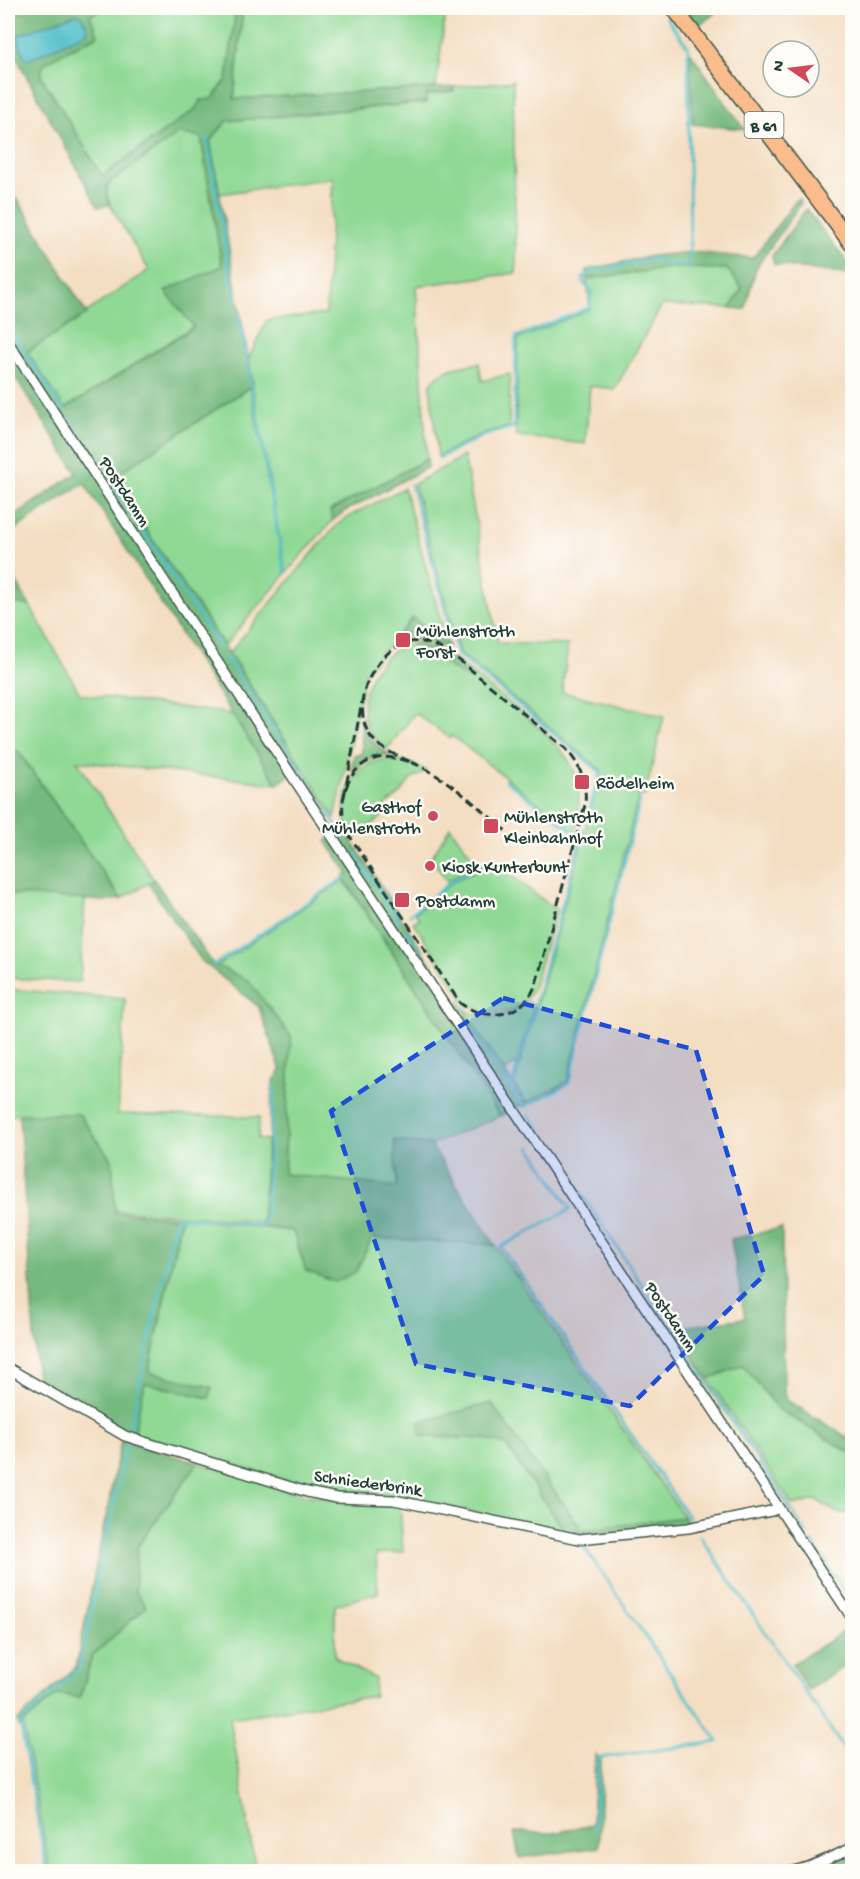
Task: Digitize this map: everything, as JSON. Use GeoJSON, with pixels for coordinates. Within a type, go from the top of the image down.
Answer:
{"type":"FeatureCollection","features":[{"type":"Feature","properties":{"kind":"main road","name":"B 61"},"geometry":{"type":"LineString","coordinates":[[674,8],[852,244]]}},
{"type":"Feature","properties":{"kind":"street","name":"Postdamm"},"geometry":{"type":"LineString","coordinates":[[8,342],[296,782],[852,1618]]}},
{"type":"Feature","properties":{"kind":"street","name":"Schniederbrink"},"geometry":{"type":"LineString","coordinates":[[8,1368],[125,1436],[307,1492],[336,1498],[394,1500],[579,1539],[688,1528],[779,1508]]}},
{"type":"Feature","properties":{"kind":"street"},"geometry":{"type":"LineString","coordinates":[[790,1872],[811,1866],[852,1848]]}},
{"type":"Feature","properties":{"kind":"highlighted area"},"geometry":{"type":"Polygon","coordinates":[[[503,998],[696,1050],[764,1275],[630,1406],[416,1364],[331,1111],[503,998]]]}},
{"type":"Feature","properties":{"kind":"green space"},"geometry":{"type":"Polygon","coordinates":[[[32,8],[109,8],[90,15],[98,35],[63,52],[43,65],[41,76],[102,176],[194,110],[202,100],[212,99],[227,79],[236,8],[243,8],[234,99],[454,87],[454,90],[426,95],[426,102],[227,121],[210,141],[253,385],[111,478],[229,653],[302,767],[277,784],[84,483],[8,534],[8,520],[77,473],[8,366],[8,205],[17,198],[87,314],[27,352],[65,409],[194,327],[165,291],[222,266],[201,137],[178,134],[107,185],[110,205],[98,207],[8,44],[8,15],[32,8]]]}},
{"type":"Feature","properties":{"kind":"green space"},"geometry":{"type":"Polygon","coordinates":[[[109,8],[236,8],[227,79],[212,100],[201,100],[194,110],[102,176],[41,76],[42,65],[57,54],[78,46],[89,15],[109,8]]]}},
{"type":"Feature","properties":{"kind":"green space"},"geometry":{"type":"Polygon","coordinates":[[[243,8],[446,8],[436,88],[234,100],[243,8]]]}},
{"type":"Feature","properties":{"kind":"green space"},"geometry":{"type":"Polygon","coordinates":[[[683,8],[722,8],[698,26],[683,8]]]}},
{"type":"Feature","properties":{"kind":"green space"},"geometry":{"type":"Polygon","coordinates":[[[690,52],[744,129],[692,124],[690,52]]]}},
{"type":"Feature","properties":{"kind":"green space"},"geometry":{"type":"Polygon","coordinates":[[[513,81],[516,273],[416,286],[427,459],[331,510],[333,520],[286,573],[248,360],[267,320],[326,314],[333,178],[220,194],[210,141],[227,121],[425,103],[426,95],[454,91],[454,87],[513,81]]]}},
{"type":"Feature","properties":{"kind":"green space"},"geometry":{"type":"Polygon","coordinates":[[[178,134],[201,136],[222,267],[194,326],[65,409],[27,352],[149,270],[110,205],[107,185],[178,134]]]}},
{"type":"Feature","properties":{"kind":"green space"},"geometry":{"type":"Polygon","coordinates":[[[798,198],[801,203],[756,268],[745,309],[731,308],[742,288],[727,269],[671,268],[587,279],[587,270],[651,256],[693,252],[753,258],[798,198]]]}},
{"type":"Feature","properties":{"kind":"green space"},"geometry":{"type":"Polygon","coordinates":[[[806,209],[852,268],[852,279],[849,275],[774,264],[772,256],[806,209]]]}},
{"type":"Feature","properties":{"kind":"green space"},"geometry":{"type":"Polygon","coordinates":[[[671,268],[727,269],[742,288],[731,308],[662,305],[615,389],[590,386],[585,444],[516,436],[518,339],[590,309],[587,279],[671,268]]]}},
{"type":"Feature","properties":{"kind":"green space"},"geometry":{"type":"Polygon","coordinates":[[[479,363],[482,381],[510,374],[509,427],[484,433],[438,456],[430,386],[438,375],[444,372],[479,363]]]}},
{"type":"Feature","properties":{"kind":"green space"},"geometry":{"type":"Polygon","coordinates":[[[250,387],[285,575],[224,646],[111,478],[250,387]]]}},
{"type":"Feature","properties":{"kind":"green space"},"geometry":{"type":"Polygon","coordinates":[[[464,456],[498,643],[568,645],[562,692],[664,716],[645,796],[639,795],[567,1082],[526,1103],[514,1085],[601,770],[459,653],[414,484],[464,456]]]}},
{"type":"Feature","properties":{"kind":"green space"},"geometry":{"type":"Polygon","coordinates":[[[427,459],[428,467],[345,511],[333,520],[330,511],[427,459]]]}},
{"type":"Feature","properties":{"kind":"green space"},"geometry":{"type":"Polygon","coordinates":[[[404,488],[448,646],[413,618],[365,672],[335,818],[229,653],[338,524],[404,488]]]}},
{"type":"Feature","properties":{"kind":"green space"},"geometry":{"type":"Polygon","coordinates":[[[8,567],[30,606],[8,602],[8,567]]]}},
{"type":"Feature","properties":{"kind":"green space"},"geometry":{"type":"Polygon","coordinates":[[[8,602],[30,606],[80,694],[232,714],[277,784],[77,761],[154,880],[121,899],[19,752],[8,750],[8,602]]]}},
{"type":"Feature","properties":{"kind":"green space"},"geometry":{"type":"Polygon","coordinates":[[[413,618],[448,646],[446,648],[426,641],[410,640],[407,633],[397,641],[394,639],[413,618]]]}},
{"type":"Feature","properties":{"kind":"green space"},"geometry":{"type":"Polygon","coordinates":[[[420,643],[444,652],[475,676],[472,680],[410,644],[420,643]]]}},
{"type":"Feature","properties":{"kind":"green space"},"geometry":{"type":"Polygon","coordinates":[[[410,644],[472,680],[475,676],[533,722],[560,749],[570,762],[578,783],[579,804],[576,832],[452,736],[450,738],[415,713],[387,749],[374,738],[366,724],[363,708],[372,675],[395,651],[410,644]]]}},
{"type":"Feature","properties":{"kind":"green space"},"geometry":{"type":"Polygon","coordinates":[[[361,716],[365,730],[372,740],[393,756],[372,758],[353,772],[351,770],[354,755],[362,754],[361,716]]]}},
{"type":"Feature","properties":{"kind":"green space"},"geometry":{"type":"Polygon","coordinates":[[[8,750],[18,751],[121,899],[103,901],[8,894],[8,750]]]}},
{"type":"Feature","properties":{"kind":"green space"},"geometry":{"type":"Polygon","coordinates":[[[388,759],[413,764],[427,771],[411,779],[400,794],[384,807],[387,813],[353,839],[347,827],[345,814],[348,788],[363,768],[374,762],[388,759]]]}},
{"type":"Feature","properties":{"kind":"green space"},"geometry":{"type":"Polygon","coordinates":[[[450,827],[477,863],[447,881],[431,858],[450,827]]]}},
{"type":"Feature","properties":{"kind":"green space"},"geometry":{"type":"Polygon","coordinates":[[[344,829],[453,998],[469,1012],[467,1016],[526,1103],[500,1116],[343,877],[348,874],[326,841],[344,829]]]}},
{"type":"Feature","properties":{"kind":"green space"},"geometry":{"type":"Polygon","coordinates":[[[492,861],[556,910],[532,991],[516,1008],[497,1013],[478,1009],[460,1000],[463,998],[413,922],[419,919],[415,913],[453,882],[492,861]]]}},
{"type":"Feature","properties":{"kind":"green space"},"geometry":{"type":"Polygon","coordinates":[[[154,880],[213,964],[248,980],[291,1036],[284,1174],[397,1187],[394,1140],[431,1145],[495,1245],[372,1238],[356,1272],[335,1282],[306,1271],[293,1231],[262,1227],[273,1082],[281,1071],[259,1007],[202,961],[148,883],[154,880]]]}},
{"type":"Feature","properties":{"kind":"green space"},"geometry":{"type":"Polygon","coordinates":[[[344,880],[500,1116],[431,1145],[395,1140],[398,1187],[284,1175],[291,1036],[217,966],[344,880]]]}},
{"type":"Feature","properties":{"kind":"green space"},"geometry":{"type":"Polygon","coordinates":[[[8,894],[85,899],[80,982],[8,978],[8,894]]]}},
{"type":"Feature","properties":{"kind":"green space"},"geometry":{"type":"Polygon","coordinates":[[[8,989],[125,999],[118,1114],[259,1117],[258,1139],[267,1140],[262,1222],[115,1210],[112,1161],[79,1114],[8,1115],[8,989]]]}},
{"type":"Feature","properties":{"kind":"green space"},"geometry":{"type":"Polygon","coordinates":[[[529,1002],[533,1006],[517,1063],[504,1072],[467,1016],[469,1012],[486,1016],[501,1016],[529,1002]]]}},
{"type":"Feature","properties":{"kind":"green space"},"geometry":{"type":"Polygon","coordinates":[[[19,1114],[79,1114],[112,1161],[115,1212],[181,1218],[149,1372],[212,1387],[209,1398],[145,1383],[133,1435],[37,1380],[19,1114]]]}},
{"type":"Feature","properties":{"kind":"green space"},"geometry":{"type":"Polygon","coordinates":[[[181,1218],[293,1231],[306,1271],[356,1272],[372,1238],[495,1245],[684,1517],[582,1530],[491,1403],[419,1422],[421,1436],[486,1439],[506,1445],[566,1533],[395,1495],[352,1494],[308,1487],[133,1435],[144,1382],[209,1398],[212,1388],[149,1372],[181,1218]]]}},
{"type":"Feature","properties":{"kind":"green space"},"geometry":{"type":"Polygon","coordinates":[[[782,1228],[784,1393],[788,1401],[852,1440],[852,1454],[778,1409],[743,1365],[708,1379],[674,1328],[745,1318],[731,1239],[782,1228]]]}},
{"type":"Feature","properties":{"kind":"green space"},"geometry":{"type":"Polygon","coordinates":[[[743,1365],[778,1409],[852,1454],[852,1513],[837,1513],[817,1500],[792,1505],[708,1379],[743,1365]]]}},
{"type":"Feature","properties":{"kind":"green space"},"geometry":{"type":"Polygon","coordinates":[[[491,1403],[582,1530],[684,1517],[688,1524],[579,1537],[566,1533],[506,1445],[485,1439],[421,1436],[419,1422],[491,1403]]]}},
{"type":"Feature","properties":{"kind":"green space"},"geometry":{"type":"Polygon","coordinates":[[[121,1440],[198,1463],[137,1547],[135,1590],[146,1607],[92,1656],[80,1698],[58,1694],[19,1727],[18,1721],[76,1667],[121,1440]]]}},
{"type":"Feature","properties":{"kind":"green space"},"geometry":{"type":"Polygon","coordinates":[[[198,1463],[305,1495],[400,1504],[403,1552],[376,1554],[378,1593],[335,1605],[335,1657],[375,1679],[374,1696],[230,1718],[256,1871],[49,1871],[23,1724],[58,1694],[80,1698],[92,1656],[145,1607],[135,1590],[137,1547],[198,1463]]]}},
{"type":"Feature","properties":{"kind":"green space"},"geometry":{"type":"Polygon","coordinates":[[[845,1631],[852,1641],[852,1661],[808,1690],[792,1664],[845,1631]]]}},
{"type":"Feature","properties":{"kind":"green space"},"geometry":{"type":"Polygon","coordinates":[[[595,1754],[601,1759],[599,1847],[519,1858],[514,1832],[553,1833],[592,1825],[595,1754]]]}},
{"type":"Feature","properties":{"kind":"green space"},"geometry":{"type":"Polygon","coordinates":[[[852,1854],[852,1871],[813,1871],[852,1854]]]}},
{"type":"Feature","properties":{"kind":"water"},"geometry":{"type":"Polygon","coordinates":[[[76,14],[81,15],[88,29],[86,33],[29,60],[25,59],[18,35],[76,14]]]}},
{"type":"Feature","properties":{"kind":"waterway"},"geometry":{"type":"LineString","coordinates":[[439,458],[485,435],[514,427],[516,337],[589,308],[592,291],[584,284],[583,278],[592,272],[651,259],[687,267],[690,263],[688,47],[667,18]]}},
{"type":"Feature","properties":{"kind":"waterway"},"geometry":{"type":"LineString","coordinates":[[207,138],[235,301]]}},
{"type":"Feature","properties":{"kind":"waterway"},"geometry":{"type":"LineString","coordinates":[[238,313],[285,572]]}},
{"type":"Feature","properties":{"kind":"waterway"},"geometry":{"type":"LineString","coordinates":[[8,327],[64,410]]}},
{"type":"Feature","properties":{"kind":"waterway"},"geometry":{"type":"LineString","coordinates":[[70,420],[100,466]]}},
{"type":"Feature","properties":{"kind":"waterway"},"geometry":{"type":"LineString","coordinates":[[105,473],[220,648]]}},
{"type":"Feature","properties":{"kind":"waterway"},"geometry":{"type":"LineString","coordinates":[[411,484],[457,654],[599,771],[600,775],[586,822]]}},
{"type":"Feature","properties":{"kind":"waterway"},"geometry":{"type":"LineString","coordinates":[[226,657],[345,839]]}},
{"type":"Feature","properties":{"kind":"waterway"},"geometry":{"type":"LineString","coordinates":[[505,780],[574,832]]}},
{"type":"Feature","properties":{"kind":"waterway"},"geometry":{"type":"LineString","coordinates":[[405,930],[524,1107],[566,1085],[569,1082],[640,800]]}},
{"type":"Feature","properties":{"kind":"waterway"},"geometry":{"type":"LineString","coordinates":[[511,1089],[583,831]]}},
{"type":"Feature","properties":{"kind":"waterway"},"geometry":{"type":"LineString","coordinates":[[354,853],[400,922]]}},
{"type":"Feature","properties":{"kind":"waterway"},"geometry":{"type":"LineString","coordinates":[[410,915],[453,880],[491,859]]}},
{"type":"Feature","properties":{"kind":"waterway"},"geometry":{"type":"LineString","coordinates":[[214,965],[346,877]]}},
{"type":"Feature","properties":{"kind":"waterway"},"geometry":{"type":"LineString","coordinates":[[129,1432],[176,1217],[263,1225],[265,1223],[274,1087]]}},
{"type":"Feature","properties":{"kind":"waterway"},"geometry":{"type":"LineString","coordinates":[[529,1115],[807,1534]]}},
{"type":"Feature","properties":{"kind":"waterway"},"geometry":{"type":"LineString","coordinates":[[530,1147],[571,1209],[501,1247],[689,1518]]}},
{"type":"Feature","properties":{"kind":"waterway"},"geometry":{"type":"LineString","coordinates":[[45,1872],[46,1865],[20,1723],[79,1669],[126,1445]]}},
{"type":"Feature","properties":{"kind":"waterway"},"geometry":{"type":"LineString","coordinates":[[700,1536],[852,1761]]}},
{"type":"Feature","properties":{"kind":"waterway"},"geometry":{"type":"LineString","coordinates":[[812,1542],[852,1602]]}},
{"type":"Feature","properties":{"kind":"waterway"},"geometry":{"type":"LineString","coordinates":[[582,1544],[718,1742],[598,1758],[594,1830]]}},
{"type":"Feature","properties":{"kind":"railway"},"geometry":{"type":"LineString","coordinates":[[344,797],[363,696],[366,686],[377,665],[385,656],[404,644],[427,643],[452,655],[566,749],[582,775],[585,805],[536,984],[523,1004],[514,1010],[493,1014],[482,1013],[460,1003],[349,835],[345,825],[343,801],[350,779],[357,769],[366,762],[378,758],[411,762],[380,746],[367,731],[364,722],[363,696]]}},
{"type":"Feature","properties":{"kind":"railway"},"geometry":{"type":"LineString","coordinates":[[411,762],[450,784],[507,832]]}},
{"type":"Feature","properties":{"kind":"place","name":"Mühlenstroth Forst"},"geometry":{"type":"Point","coordinates":[403,640]}},
{"type":"Feature","properties":{"kind":"place","name":"Rödelheim"},"geometry":{"type":"Point","coordinates":[582,782]}},
{"type":"Feature","properties":{"kind":"place","name":"Gasthof Mühlenstroth"},"geometry":{"type":"Point","coordinates":[433,816]}},
{"type":"Feature","properties":{"kind":"place","name":"Mühlenstroth Kleinbahnhof"},"geometry":{"type":"Point","coordinates":[491,826]}},
{"type":"Feature","properties":{"kind":"place","name":"Kiosk Kunterbunt"},"geometry":{"type":"Point","coordinates":[430,866]}},
{"type":"Feature","properties":{"kind":"place","name":"Postdamm"},"geometry":{"type":"Point","coordinates":[402,900]}}]}
